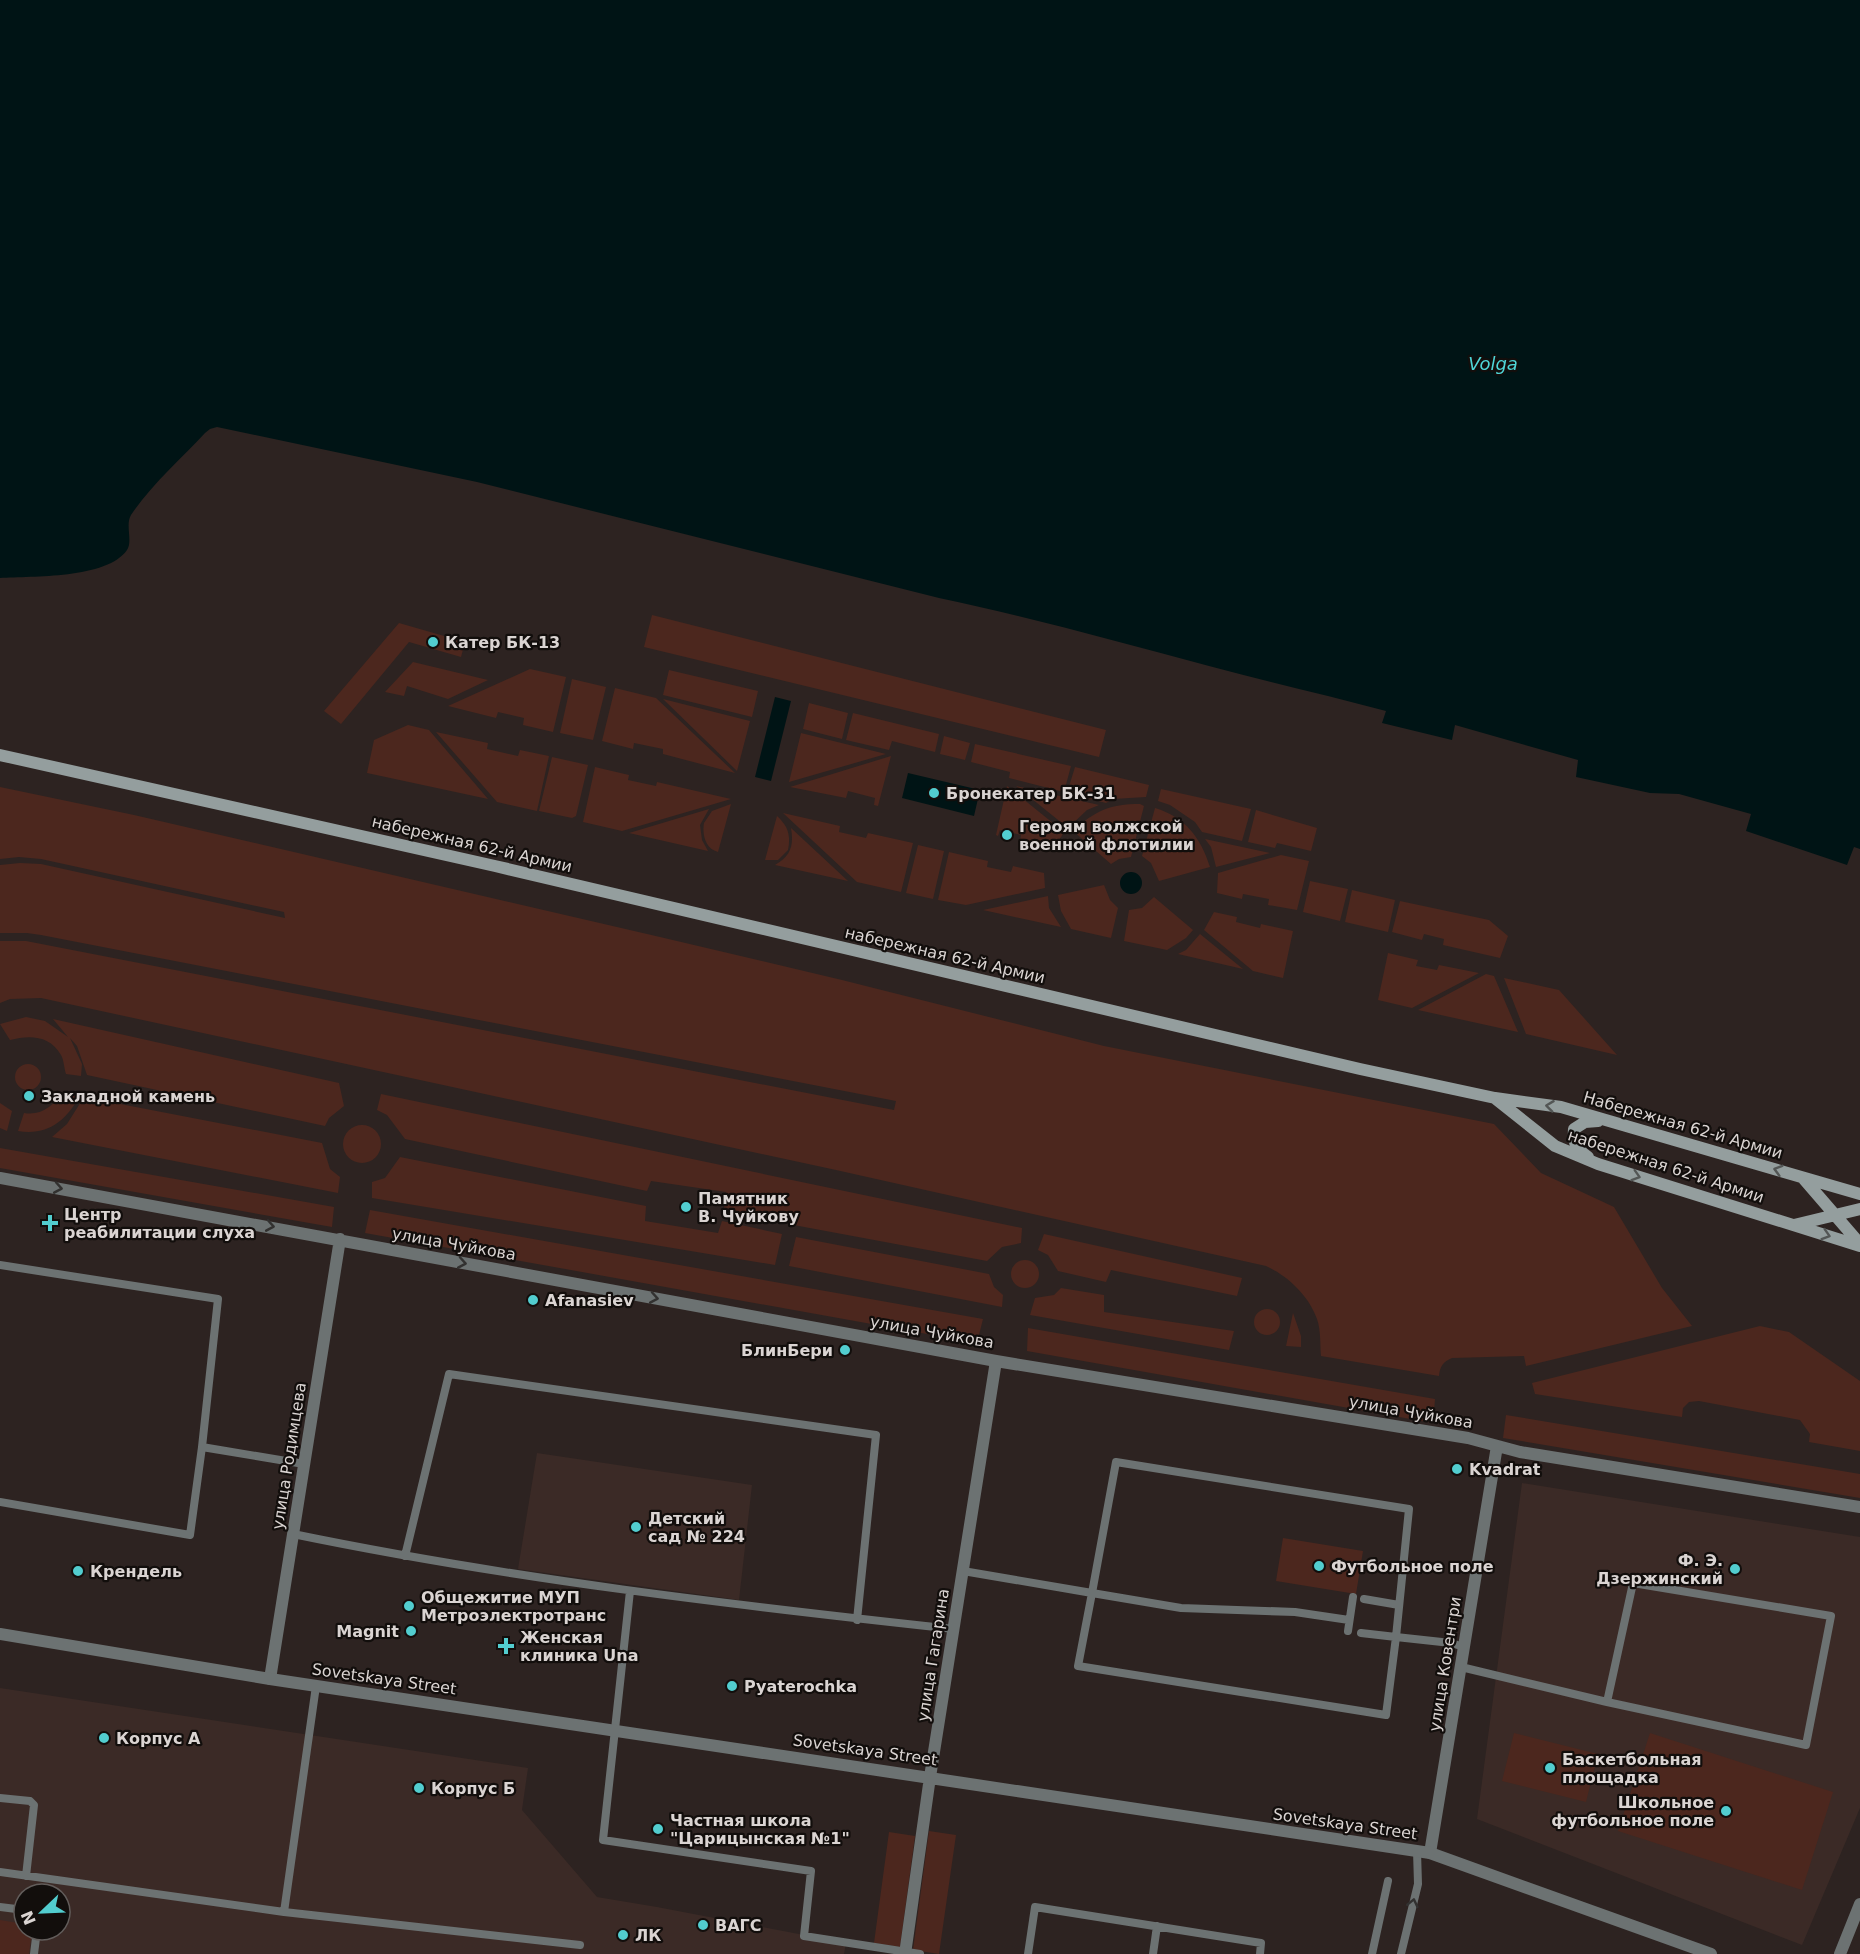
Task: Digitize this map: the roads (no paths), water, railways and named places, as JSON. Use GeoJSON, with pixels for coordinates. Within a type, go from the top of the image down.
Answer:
{"type":"FeatureCollection","features":[{"type":"Feature","properties":{"kind":"main road","name":"набережная 62-й Армии"},"geometry":{"type":"LineString","coordinates":[[0,755],[455,857],[1360,1069],[1495,1098],[1555,1146],[1598,1164],[1860,1245]]}},
{"type":"Feature","properties":{"kind":"main road","name":"Набережная 62-й Армии"},"geometry":{"type":"LineString","coordinates":[[1495,1098],[1561,1107],[1860,1194]]}},
{"type":"Feature","properties":{"kind":"main road"},"geometry":{"type":"LineString","coordinates":[[1598,1164],[1580,1151],[1573,1142],[1574,1129],[1585,1122],[1605,1120]]}},
{"type":"Feature","properties":{"kind":"main road"},"geometry":{"type":"LineString","coordinates":[[1803,1177],[1860,1245]]}},
{"type":"Feature","properties":{"kind":"main road"},"geometry":{"type":"LineString","coordinates":[[1792,1225],[1860,1209]]}},
{"type":"Feature","properties":{"kind":"street","name":"улица Чуйкова"},"geometry":{"type":"LineString","coordinates":[[0,1178],[996,1361],[1467,1438],[1531,1454],[1860,1507]]}},
{"type":"Feature","properties":{"kind":"street","name":"улица Родимцева"},"geometry":{"type":"LineString","coordinates":[[270,1679],[340,1239]]}},
{"type":"Feature","properties":{"kind":"street","name":"улица Гагарина"},"geometry":{"type":"LineString","coordinates":[[905,1953],[930,1777],[996,1361]]}},
{"type":"Feature","properties":{"kind":"street","name":"улица Ковентри"},"geometry":{"type":"LineString","coordinates":[[1430,1853],[1497,1446]]}},
{"type":"Feature","properties":{"kind":"street","name":"Sovetskaya Street"},"geometry":{"type":"LineString","coordinates":[[0,1634],[270,1679],[1430,1853],[1711,1954]]}},
{"type":"Feature","properties":{"kind":"street"},"geometry":{"type":"LineString","coordinates":[[1840,1954],[1860,1904]]}},
{"type":"Feature","properties":{"kind":"lane"},"geometry":{"type":"LineString","coordinates":[[0,1264],[218,1299],[190,1535],[0,1502]]}},
{"type":"Feature","properties":{"kind":"lane"},"geometry":{"type":"LineString","coordinates":[[405,1556],[449,1374],[876,1435],[857,1620]]}},
{"type":"Feature","properties":{"kind":"lane"},"geometry":{"type":"LineString","coordinates":[[202,1447],[304,1464]]}},
{"type":"Feature","properties":{"kind":"lane"},"geometry":{"type":"LineString","coordinates":[[1116,1462],[1409,1509],[1399,1605],[1386,1715],[1078,1666],[1116,1462]]}},
{"type":"Feature","properties":{"kind":"lane"},"geometry":{"type":"LineString","coordinates":[[293,1534],[405,1556],[630,1591],[857,1620],[954,1629]]}},
{"type":"Feature","properties":{"kind":"lane"},"geometry":{"type":"LineString","coordinates":[[963,1571],[1181,1608],[1295,1612],[1349,1620]]}},
{"type":"Feature","properties":{"kind":"lane"},"geometry":{"type":"LineString","coordinates":[[1461,1667],[1606,1702],[1806,1745],[1832,1616],[1633,1583],[1606,1702]]}},
{"type":"Feature","properties":{"kind":"lane"},"geometry":{"type":"LineString","coordinates":[[630,1591],[603,1840],[811,1871],[804,1936],[920,1954]]}},
{"type":"Feature","properties":{"kind":"lane"},"geometry":{"type":"LineString","coordinates":[[1347,1631],[1353,1598]]}},
{"type":"Feature","properties":{"kind":"lane"},"geometry":{"type":"LineString","coordinates":[[1364,1599],[1399,1605]]}},
{"type":"Feature","properties":{"kind":"lane"},"geometry":{"type":"LineString","coordinates":[[1361,1634],[1451,1643],[1464,1647]]}},
{"type":"Feature","properties":{"kind":"lane"},"geometry":{"type":"LineString","coordinates":[[284,1912],[316,1686]]}},
{"type":"Feature","properties":{"kind":"lane"},"geometry":{"type":"LineString","coordinates":[[0,1798],[30,1801],[34,1805],[26,1876]]}},
{"type":"Feature","properties":{"kind":"lane"},"geometry":{"type":"LineString","coordinates":[[1401,1954],[1418,1884],[1417,1851]]}},
{"type":"Feature","properties":{"kind":"lane"},"geometry":{"type":"LineString","coordinates":[[0,1872],[46,1881],[284,1912],[580,1945]]}},
{"type":"Feature","properties":{"kind":"lane"},"geometry":{"type":"LineString","coordinates":[[1372,1954],[1388,1881]]}},
{"type":"Feature","properties":{"kind":"lane"},"geometry":{"type":"LineString","coordinates":[[1028,1954],[1035,1907],[1261,1942],[1260,1954]]}},
{"type":"Feature","properties":{"kind":"lane"},"geometry":{"type":"LineString","coordinates":[[1153,1954],[1156,1926]]}},
{"type":"Feature","properties":{"kind":"water","name":"Volga"},"geometry":{"type":"Polygon","coordinates":[[[0,0],[1860,0],[1860,849],[1854,847],[1847,865],[1746,831],[1751,814],[1679,794],[1650,793],[1576,777],[1578,760],[1455,725],[1452,740],[1382,723],[1386,711],[1041,622],[477,482],[217,427],[205,433],[139,504],[129,519],[129,546],[117,559],[103,566],[68,574],[0,578],[0,0]]]}},
{"type":"Feature","properties":{"kind":"water"},"geometry":{"type":"Polygon","coordinates":[[[775,697],[791,701],[771,781],[755,777],[775,697]]]}},
{"type":"Feature","properties":{"kind":"water"},"geometry":{"type":"Polygon","coordinates":[[[908,773],[980,790],[974,816],[902,798],[908,773]]]}},
{"type":"Feature","properties":{"kind":"water"},"geometry":{"type":"Polygon","coordinates":[[[1131,872],[1139,875],[1142,883],[1139,891],[1131,894],[1123,891],[1120,883],[1123,875],[1131,872]]]}},
{"type":"Feature","properties":{"kind":"place","name":"Катер БК-13"},"geometry":{"type":"Point","coordinates":[433,642]}},
{"type":"Feature","properties":{"kind":"place","name":"Бронекатер БК-31"},"geometry":{"type":"Point","coordinates":[934,793]}},
{"type":"Feature","properties":{"kind":"place","name":"Героям волжской военной флотилии"},"geometry":{"type":"Point","coordinates":[1007,835]}},
{"type":"Feature","properties":{"kind":"place","name":"Закладной камень"},"geometry":{"type":"Point","coordinates":[29,1096]}},
{"type":"Feature","properties":{"kind":"place","name":"Памятник В. Чуйкову"},"geometry":{"type":"Point","coordinates":[686,1207]}},
{"type":"Feature","properties":{"kind":"place","name":"Центр реабилитации слуха"},"geometry":{"type":"Point","coordinates":[50,1223]}},
{"type":"Feature","properties":{"kind":"place","name":"Afanasiev"},"geometry":{"type":"Point","coordinates":[533,1300]}},
{"type":"Feature","properties":{"kind":"place","name":"БлинБери"},"geometry":{"type":"Point","coordinates":[845,1350]}},
{"type":"Feature","properties":{"kind":"place","name":"Kvadrat"},"geometry":{"type":"Point","coordinates":[1457,1469]}},
{"type":"Feature","properties":{"kind":"place","name":"Детский сад № 224"},"geometry":{"type":"Point","coordinates":[636,1527]}},
{"type":"Feature","properties":{"kind":"place","name":"Футбольное поле"},"geometry":{"type":"Point","coordinates":[1319,1566]}},
{"type":"Feature","properties":{"kind":"place","name":"Ф. Э. Дзержинский"},"geometry":{"type":"Point","coordinates":[1735,1569]}},
{"type":"Feature","properties":{"kind":"place","name":"Крендель"},"geometry":{"type":"Point","coordinates":[78,1571]}},
{"type":"Feature","properties":{"kind":"place","name":"Общежитие МУП Метроэлектротранс"},"geometry":{"type":"Point","coordinates":[409,1606]}},
{"type":"Feature","properties":{"kind":"place","name":"Magnit"},"geometry":{"type":"Point","coordinates":[411,1631]}},
{"type":"Feature","properties":{"kind":"place","name":"Женская клиника Una"},"geometry":{"type":"Point","coordinates":[506,1646]}},
{"type":"Feature","properties":{"kind":"place","name":"Pyaterochka"},"geometry":{"type":"Point","coordinates":[732,1686]}},
{"type":"Feature","properties":{"kind":"place","name":"Корпус А"},"geometry":{"type":"Point","coordinates":[104,1738]}},
{"type":"Feature","properties":{"kind":"place","name":"Баскетбольная площадка"},"geometry":{"type":"Point","coordinates":[1550,1768]}},
{"type":"Feature","properties":{"kind":"place","name":"Корпус Б"},"geometry":{"type":"Point","coordinates":[419,1788]}},
{"type":"Feature","properties":{"kind":"place","name":"Школьное футбольное поле"},"geometry":{"type":"Point","coordinates":[1726,1811]}},
{"type":"Feature","properties":{"kind":"place","name":"Частная школа \"Царицынская №1\""},"geometry":{"type":"Point","coordinates":[658,1829]}},
{"type":"Feature","properties":{"kind":"place","name":"ВАГС"},"geometry":{"type":"Point","coordinates":[703,1925]}},
{"type":"Feature","properties":{"kind":"place","name":"ЛК"},"geometry":{"type":"Point","coordinates":[623,1935]}}]}
